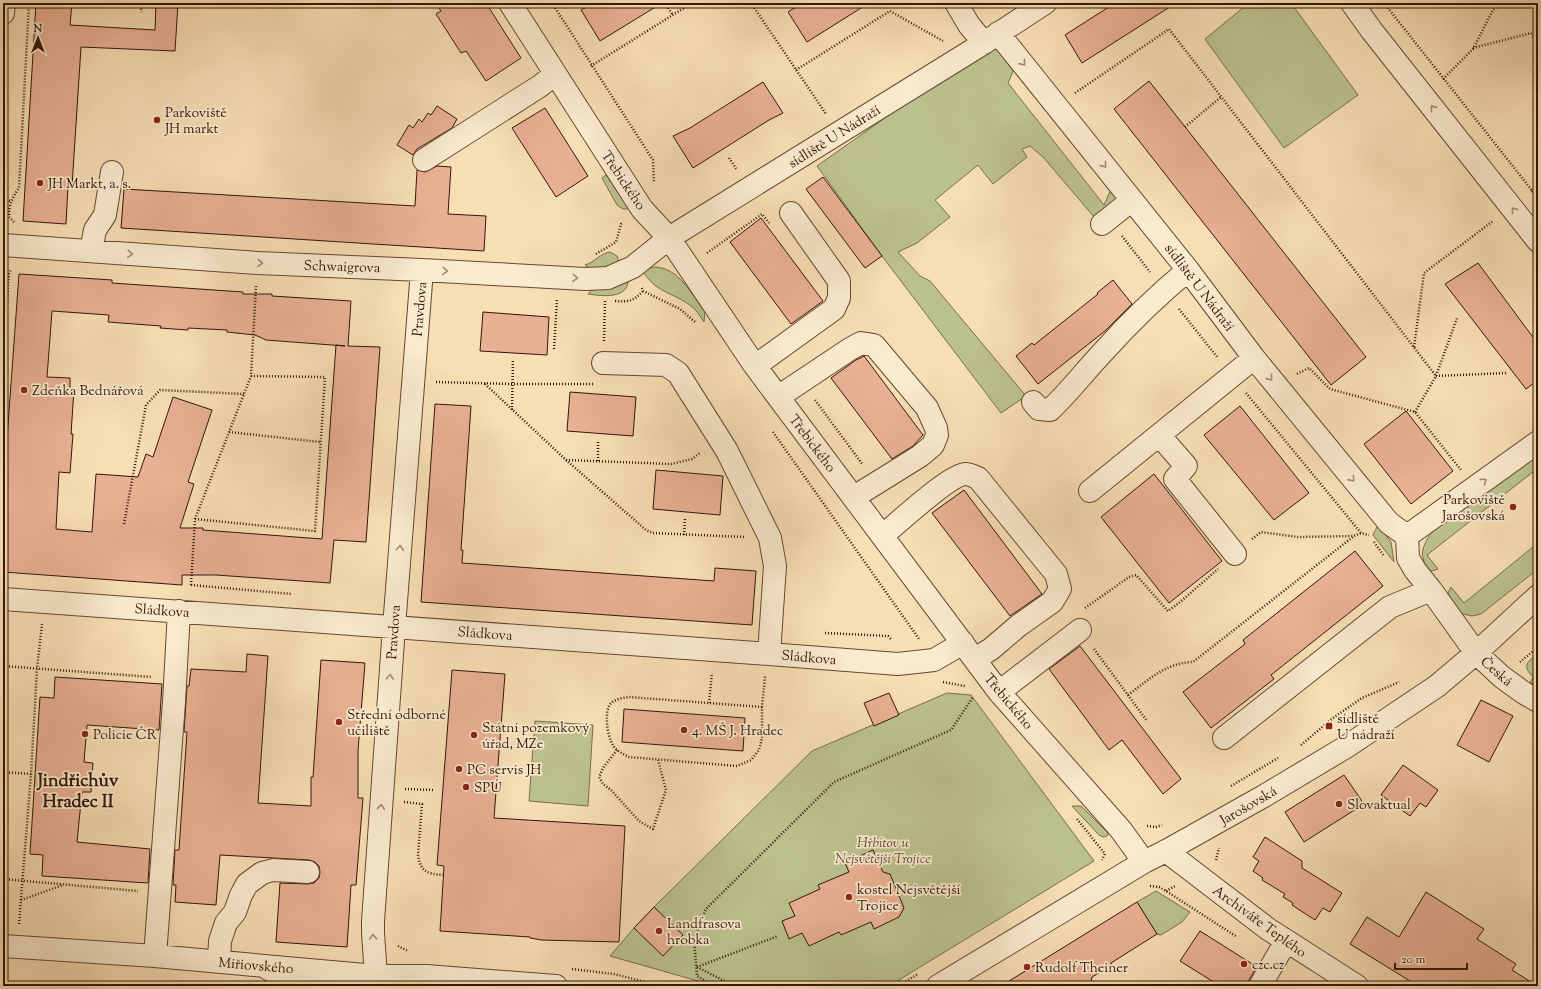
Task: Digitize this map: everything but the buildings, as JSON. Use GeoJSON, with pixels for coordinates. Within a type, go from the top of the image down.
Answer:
{"type":"FeatureCollection","features":[{"type":"Feature","properties":{"kind":"street"},"geometry":{"type":"LineString","coordinates":[[3,13],[4,3]]}},
{"type":"Feature","properties":{"kind":"street","name":"Třebického"},"geometry":{"type":"LineString","coordinates":[[510,3],[642,209],[669,238],[755,366],[999,692],[1121,830],[1144,862]]}},
{"type":"Feature","properties":{"kind":"street"},"geometry":{"type":"LineString","coordinates":[[956,3],[970,25],[991,38]]}},
{"type":"Feature","properties":{"kind":"street","name":"sídliště U Nádraží"},"geometry":{"type":"LineString","coordinates":[[669,238],[991,38],[1044,3]]}},
{"type":"Feature","properties":{"kind":"street"},"geometry":{"type":"LineString","coordinates":[[1352,3],[1372,31],[1538,241]]}},
{"type":"Feature","properties":{"kind":"street","name":"sídliště U Nádraží"},"geometry":{"type":"LineString","coordinates":[[991,38],[1132,200],[1188,270],[1254,358],[1389,523],[1407,536]]}},
{"type":"Feature","properties":{"kind":"street"},"geometry":{"type":"LineString","coordinates":[[424,160],[540,86],[555,74]]}},
{"type":"Feature","properties":{"kind":"street"},"geometry":{"type":"LineString","coordinates":[[91,251],[95,230],[105,215],[112,172]]}},
{"type":"Feature","properties":{"kind":"street"},"geometry":{"type":"LineString","coordinates":[[1105,221],[1132,200]]}},
{"type":"Feature","properties":{"kind":"street"},"geometry":{"type":"LineString","coordinates":[[755,366],[834,309],[839,298],[840,281],[791,213]]}},
{"type":"Feature","properties":{"kind":"street","name":"Schwaigrova"},"geometry":{"type":"LineString","coordinates":[[3,245],[258,263],[585,279],[608,278],[633,267],[669,238]]}},
{"type":"Feature","properties":{"kind":"street","name":"Pravdova"},"geometry":{"type":"LineString","coordinates":[[367,981],[373,927],[394,627],[422,270]]}},
{"type":"Feature","properties":{"kind":"street"},"geometry":{"type":"LineString","coordinates":[[1034,402],[1039,409],[1050,410],[1164,289],[1188,270]]}},
{"type":"Feature","properties":{"kind":"street"},"geometry":{"type":"LineString","coordinates":[[778,397],[861,343],[874,345],[927,408],[936,428],[937,435],[933,445],[920,456],[854,497]]}},
{"type":"Feature","properties":{"kind":"street"},"geometry":{"type":"LineString","coordinates":[[1090,491],[1231,375],[1254,358]]}},
{"type":"Feature","properties":{"kind":"street"},"geometry":{"type":"LineString","coordinates":[[604,363],[666,365],[678,373],[727,451],[770,538],[775,566],[767,663]]}},
{"type":"Feature","properties":{"kind":"street"},"geometry":{"type":"LineString","coordinates":[[1159,435],[1186,466],[1175,479],[1235,554]]}},
{"type":"Feature","properties":{"kind":"street"},"geometry":{"type":"LineString","coordinates":[[1476,653],[1415,570],[1408,558],[1407,536],[1538,442]]}},
{"type":"Feature","properties":{"kind":"street","name":"Sládkova"},"geometry":{"type":"LineString","coordinates":[[3,599],[394,627],[767,663],[898,664],[934,660],[969,651],[991,649],[1018,626],[1052,602],[1060,589],[1056,574],[978,478],[966,474],[958,476],[944,484],[882,536]]}},
{"type":"Feature","properties":{"kind":"street"},"geometry":{"type":"LineString","coordinates":[[1224,738],[1390,607],[1431,590]]}},
{"type":"Feature","properties":{"kind":"street","name":"Jarošovská"},"geometry":{"type":"LineString","coordinates":[[938,986],[1144,862],[1264,796],[1346,747],[1437,686],[1476,653],[1538,596]]}},
{"type":"Feature","properties":{"kind":"street"},"geometry":{"type":"LineString","coordinates":[[155,956],[179,611]]}},
{"type":"Feature","properties":{"kind":"street"},"geometry":{"type":"LineString","coordinates":[[999,692],[1079,622]]}},
{"type":"Feature","properties":{"kind":"street","name":"Česká"},"geometry":{"type":"LineString","coordinates":[[1476,653],[1502,677],[1538,701]]}},
{"type":"Feature","properties":{"kind":"street","name":"Archiváře Teplého"},"geometry":{"type":"LineString","coordinates":[[1166,851],[1268,929],[1357,986]]}},
{"type":"Feature","properties":{"kind":"street"},"geometry":{"type":"LineString","coordinates":[[219,961],[220,941],[226,923],[235,912],[240,895],[247,884],[262,873],[273,870],[308,872]]}},
{"type":"Feature","properties":{"kind":"street"},"geometry":{"type":"LineString","coordinates":[[1260,986],[1286,941]]}},
{"type":"Feature","properties":{"kind":"street","name":"Miřiovského"},"geometry":{"type":"LineString","coordinates":[[3,946],[262,965],[367,981],[426,976],[556,986]]}},
{"type":"Feature","properties":{"kind":"street"},"geometry":{"type":"LineString","coordinates":[[262,965],[278,974],[289,986]]}},
{"type":"Feature","properties":{"kind":"path"},"geometry":{"type":"LineString","coordinates":[[20,225],[14,222],[10,217],[10,201],[19,188],[29,3]]}},
{"type":"Feature","properties":{"kind":"path"},"geometry":{"type":"LineString","coordinates":[[139,3],[142,12]]}},
{"type":"Feature","properties":{"kind":"path"},"geometry":{"type":"LineString","coordinates":[[552,3],[652,160],[654,184]]}},
{"type":"Feature","properties":{"kind":"path"},"geometry":{"type":"LineString","coordinates":[[591,66],[692,3]]}},
{"type":"Feature","properties":{"kind":"path"},"geometry":{"type":"LineString","coordinates":[[751,3],[830,120]]}},
{"type":"Feature","properties":{"kind":"path"},"geometry":{"type":"LineString","coordinates":[[1384,3],[1538,198]]}},
{"type":"Feature","properties":{"kind":"path"},"geometry":{"type":"LineString","coordinates":[[1443,79],[1473,48],[1493,10],[1502,3]]}},
{"type":"Feature","properties":{"kind":"path"},"geometry":{"type":"LineString","coordinates":[[668,8],[673,16]]}},
{"type":"Feature","properties":{"kind":"path"},"geometry":{"type":"LineString","coordinates":[[796,70],[890,11],[944,42]]}},
{"type":"Feature","properties":{"kind":"path"},"geometry":{"type":"LineString","coordinates":[[1074,94],[1170,29],[1436,376]]}},
{"type":"Feature","properties":{"kind":"path"},"geometry":{"type":"LineString","coordinates":[[1473,48],[1531,33],[1538,43]]}},
{"type":"Feature","properties":{"kind":"path"},"geometry":{"type":"LineString","coordinates":[[1185,126],[1221,97]]}},
{"type":"Feature","properties":{"kind":"path"},"geometry":{"type":"LineString","coordinates":[[728,158],[739,174]]}},
{"type":"Feature","properties":{"kind":"path"},"geometry":{"type":"LineString","coordinates":[[1532,190],[1538,186]]}},
{"type":"Feature","properties":{"kind":"path"},"geometry":{"type":"LineString","coordinates":[[3,200],[10,201]]}},
{"type":"Feature","properties":{"kind":"path"},"geometry":{"type":"LineString","coordinates":[[703,256],[762,214],[772,227]]}},
{"type":"Feature","properties":{"kind":"path"},"geometry":{"type":"LineString","coordinates":[[1414,348],[1424,273],[1497,218]]}},
{"type":"Feature","properties":{"kind":"path"},"geometry":{"type":"LineString","coordinates":[[1105,221],[1164,289],[1231,375],[1361,533],[1370,536]]}},
{"type":"Feature","properties":{"kind":"path"},"geometry":{"type":"LineString","coordinates":[[616,242],[622,224]]}},
{"type":"Feature","properties":{"kind":"path"},"geometry":{"type":"LineString","coordinates":[[258,263],[251,376],[195,519],[191,585],[298,595]]}},
{"type":"Feature","properties":{"kind":"path"},"geometry":{"type":"LineString","coordinates":[[3,284],[8,284],[3,382]]}},
{"type":"Feature","properties":{"kind":"path"},"geometry":{"type":"LineString","coordinates":[[597,299],[622,301],[636,299],[643,291],[680,309],[699,326]]}},
{"type":"Feature","properties":{"kind":"path"},"geometry":{"type":"LineString","coordinates":[[554,349],[557,296]]}},
{"type":"Feature","properties":{"kind":"path"},"geometry":{"type":"LineString","coordinates":[[604,363],[605,300]]}},
{"type":"Feature","properties":{"kind":"path"},"geometry":{"type":"LineString","coordinates":[[1415,412],[1436,376],[1457,318]]}},
{"type":"Feature","properties":{"kind":"path"},"geometry":{"type":"LineString","coordinates":[[512,410],[513,359]]}},
{"type":"Feature","properties":{"kind":"path"},"geometry":{"type":"LineString","coordinates":[[1309,368],[1330,389],[1415,412],[1465,476]]}},
{"type":"Feature","properties":{"kind":"path"},"geometry":{"type":"LineString","coordinates":[[1436,376],[1506,372]]}},
{"type":"Feature","properties":{"kind":"path"},"geometry":{"type":"LineString","coordinates":[[195,519],[315,530],[325,377],[251,376]]}},
{"type":"Feature","properties":{"kind":"path"},"geometry":{"type":"LineString","coordinates":[[802,381],[876,484]]}},
{"type":"Feature","properties":{"kind":"path"},"geometry":{"type":"LineString","coordinates":[[435,382],[484,384],[595,384]]}},
{"type":"Feature","properties":{"kind":"path"},"geometry":{"type":"LineString","coordinates":[[484,384],[566,460],[646,530],[653,533],[770,538]]}},
{"type":"Feature","properties":{"kind":"path"},"geometry":{"type":"LineString","coordinates":[[124,524],[146,405],[160,390],[244,394]]}},
{"type":"Feature","properties":{"kind":"path"},"geometry":{"type":"LineString","coordinates":[[770,428],[920,640]]}},
{"type":"Feature","properties":{"kind":"path"},"geometry":{"type":"LineString","coordinates":[[229,432],[320,442]]}},
{"type":"Feature","properties":{"kind":"path"},"geometry":{"type":"LineString","coordinates":[[598,441],[598,461]]}},
{"type":"Feature","properties":{"kind":"path"},"geometry":{"type":"LineString","coordinates":[[566,460],[636,464],[671,464],[692,459],[698,453],[727,451]]}},
{"type":"Feature","properties":{"kind":"path"},"geometry":{"type":"LineString","coordinates":[[684,534],[685,517]]}},
{"type":"Feature","properties":{"kind":"path"},"geometry":{"type":"LineString","coordinates":[[1261,532],[1298,537],[1354,536]]}},
{"type":"Feature","properties":{"kind":"path"},"geometry":{"type":"LineString","coordinates":[[1128,695],[1164,669],[1179,663],[1193,662],[1354,536],[1361,533]]}},
{"type":"Feature","properties":{"kind":"path"},"geometry":{"type":"LineString","coordinates":[[1147,721],[1079,622],[1129,577],[1136,575],[1168,611],[1235,554]]}},
{"type":"Feature","properties":{"kind":"path"},"geometry":{"type":"LineString","coordinates":[[19,928],[31,774],[37,669],[42,623]]}},
{"type":"Feature","properties":{"kind":"path"},"geometry":{"type":"LineString","coordinates":[[762,707],[628,696],[617,699],[610,706],[607,720],[609,736],[616,750],[628,757],[737,766],[751,760],[758,750],[762,738],[762,707],[767,663]]}},
{"type":"Feature","properties":{"kind":"path"},"geometry":{"type":"LineString","coordinates":[[3,666],[175,679]]}},
{"type":"Feature","properties":{"kind":"path"},"geometry":{"type":"LineString","coordinates":[[710,703],[712,668]]}},
{"type":"Feature","properties":{"kind":"path"},"geometry":{"type":"LineString","coordinates":[[1296,748],[1303,744],[1333,718],[1362,698],[1404,680]]}},
{"type":"Feature","properties":{"kind":"path"},"geometry":{"type":"LineString","coordinates":[[943,682],[956,683],[971,689]]}},
{"type":"Feature","properties":{"kind":"path"},"geometry":{"type":"LineString","coordinates":[[712,986],[697,976],[694,939],[706,909],[834,782],[951,730],[977,692]]}},
{"type":"Feature","properties":{"kind":"path"},"geometry":{"type":"LineString","coordinates":[[409,714],[438,716]]}},
{"type":"Feature","properties":{"kind":"path"},"geometry":{"type":"LineString","coordinates":[[616,750],[599,777],[603,784],[611,790],[640,821],[653,829],[666,790],[658,760]]}},
{"type":"Feature","properties":{"kind":"path"},"geometry":{"type":"LineString","coordinates":[[1229,787],[1282,756]]}},
{"type":"Feature","properties":{"kind":"path"},"geometry":{"type":"LineString","coordinates":[[3,772],[31,774]]}},
{"type":"Feature","properties":{"kind":"path"},"geometry":{"type":"LineString","coordinates":[[404,789],[434,790]]}},
{"type":"Feature","properties":{"kind":"path"},"geometry":{"type":"LineString","coordinates":[[402,802],[422,804],[418,854],[419,863],[423,869],[430,874],[443,875]]}},
{"type":"Feature","properties":{"kind":"path"},"geometry":{"type":"LineString","coordinates":[[1141,824],[1156,827],[1168,822]]}},
{"type":"Feature","properties":{"kind":"path"},"geometry":{"type":"LineString","coordinates":[[1099,864],[1105,854],[1101,848]]}},
{"type":"Feature","properties":{"kind":"path"},"geometry":{"type":"LineString","coordinates":[[3,878],[142,892]]}},
{"type":"Feature","properties":{"kind":"path"},"geometry":{"type":"LineString","coordinates":[[21,900],[65,884]]}},
{"type":"Feature","properties":{"kind":"path"},"geometry":{"type":"LineString","coordinates":[[1166,891],[1243,941]]}},
{"type":"Feature","properties":{"kind":"path"},"geometry":{"type":"LineString","coordinates":[[697,967],[778,936]]}},
{"type":"Feature","properties":{"kind":"path"},"geometry":{"type":"LineString","coordinates":[[397,945],[413,954]]}},
{"type":"Feature","properties":{"kind":"path"},"geometry":{"type":"LineString","coordinates":[[697,967],[734,986]]}},
{"type":"Feature","properties":{"kind":"path"},"geometry":{"type":"LineString","coordinates":[[801,986],[808,984]]}},
{"type":"Feature","properties":{"kind":"green space"},"geometry":{"type":"Polygon","coordinates":[[[1249,3],[1291,3],[1358,95],[1284,148],[1205,39],[1249,3]]]}},
{"type":"Feature","properties":{"kind":"green space"},"geometry":{"type":"Polygon","coordinates":[[[997,48],[1017,62],[1008,83],[1104,205],[1113,185],[1118,198],[1095,218],[1043,157],[1030,146],[1022,149],[1027,157],[993,184],[978,165],[935,200],[950,217],[917,243],[898,252],[920,276],[930,281],[1026,396],[1001,413],[882,256],[817,166],[981,50],[997,48]]]}},
{"type":"Feature","properties":{"kind":"green space"},"geometry":{"type":"Polygon","coordinates":[[[606,175],[629,209],[623,209],[617,205],[602,178],[606,175]]]}},
{"type":"Feature","properties":{"kind":"green space"},"geometry":{"type":"Polygon","coordinates":[[[610,252],[617,256],[620,265],[593,270],[585,265],[604,254],[610,252]]]}},
{"type":"Feature","properties":{"kind":"green space"},"geometry":{"type":"Polygon","coordinates":[[[654,267],[663,268],[671,272],[684,283],[705,312],[704,322],[692,307],[652,283],[642,270],[654,267]]]}},
{"type":"Feature","properties":{"kind":"green space"},"geometry":{"type":"Polygon","coordinates":[[[628,278],[627,285],[620,293],[607,296],[588,294],[594,288],[628,278]]]}},
{"type":"Feature","properties":{"kind":"green space"},"geometry":{"type":"Polygon","coordinates":[[[1538,449],[1538,468],[1427,555],[1438,569],[1432,571],[1428,570],[1423,560],[1423,551],[1425,543],[1431,533],[1538,449]]]}},
{"type":"Feature","properties":{"kind":"green space"},"geometry":{"type":"Polygon","coordinates":[[[1378,525],[1391,542],[1394,562],[1373,535],[1378,525]]]}},
{"type":"Feature","properties":{"kind":"green space"},"geometry":{"type":"Polygon","coordinates":[[[1538,543],[1538,569],[1481,614],[1472,616],[1459,613],[1448,593],[1451,587],[1464,603],[1538,543]]]}},
{"type":"Feature","properties":{"kind":"green space"},"geometry":{"type":"Polygon","coordinates":[[[1538,653],[1538,687],[1530,683],[1533,677],[1527,669],[1527,664],[1538,653]]]}},
{"type":"Feature","properties":{"kind":"green space","name":"Hřbitov u Nejsvětější Trojice"},"geometry":{"type":"Polygon","coordinates":[[[947,693],[971,695],[1094,861],[889,986],[710,986],[705,983],[610,956],[654,907],[812,751],[947,693]]]}},
{"type":"Feature","properties":{"kind":"green space"},"geometry":{"type":"Polygon","coordinates":[[[535,721],[593,725],[588,806],[529,801],[535,721]]]}},
{"type":"Feature","properties":{"kind":"green space"},"geometry":{"type":"Polygon","coordinates":[[[1072,806],[1081,806],[1108,833],[1107,836],[1103,837],[1099,835],[1072,806]]]}},
{"type":"Feature","properties":{"kind":"green space"},"geometry":{"type":"Polygon","coordinates":[[[1156,891],[1190,912],[1182,922],[1161,935],[1157,934],[1137,902],[1156,891]]]}},
{"type":"Feature","properties":{"kind":"place","name":"Parkoviště JH markt"},"geometry":{"type":"Point","coordinates":[157,120]}},
{"type":"Feature","properties":{"kind":"place","name":"JH Markt, a. s."},"geometry":{"type":"Point","coordinates":[40,183]}},
{"type":"Feature","properties":{"kind":"place","name":"Zdeňka Bednářová"},"geometry":{"type":"Point","coordinates":[24,390]}},
{"type":"Feature","properties":{"kind":"place","name":"Parkoviště Jarošovská"},"geometry":{"type":"Point","coordinates":[1513,507]}},
{"type":"Feature","properties":{"kind":"place","name":"Střední odborné učiliště"},"geometry":{"type":"Point","coordinates":[339,722]}},
{"type":"Feature","properties":{"kind":"place","name":"sídliště U nádraží"},"geometry":{"type":"Point","coordinates":[1329,726]}},
{"type":"Feature","properties":{"kind":"place","name":"4. MŠ J. Hradec"},"geometry":{"type":"Point","coordinates":[684,730]}},
{"type":"Feature","properties":{"kind":"place","name":"Policie ČR"},"geometry":{"type":"Point","coordinates":[85,734]}},
{"type":"Feature","properties":{"kind":"place","name":"Státní pozemkový úřad, MZe"},"geometry":{"type":"Point","coordinates":[474,735]}},
{"type":"Feature","properties":{"kind":"place","name":"PC servis JH"},"geometry":{"type":"Point","coordinates":[459,769]}},
{"type":"Feature","properties":{"kind":"place","name":"SPÚ"},"geometry":{"type":"Point","coordinates":[466,787]}},
{"type":"Feature","properties":{"kind":"place","name":"Slovaktual"},"geometry":{"type":"Point","coordinates":[1339,804]}},
{"type":"Feature","properties":{"kind":"place","name":"kostel Nejsvětější Trojice"},"geometry":{"type":"Point","coordinates":[849,897]}},
{"type":"Feature","properties":{"kind":"place","name":"Landfrasova hrobka"},"geometry":{"type":"Point","coordinates":[659,931]}},
{"type":"Feature","properties":{"kind":"place","name":"czc.cz"},"geometry":{"type":"Point","coordinates":[1244,964]}},
{"type":"Feature","properties":{"kind":"place","name":"Rudolf Theiner"},"geometry":{"type":"Point","coordinates":[1027,967]}},
{"type":"Feature","properties":{"kind":"district","name":"Jindřichův Hradec II"},"geometry":{"type":"Point","coordinates":[78,790]}}]}
